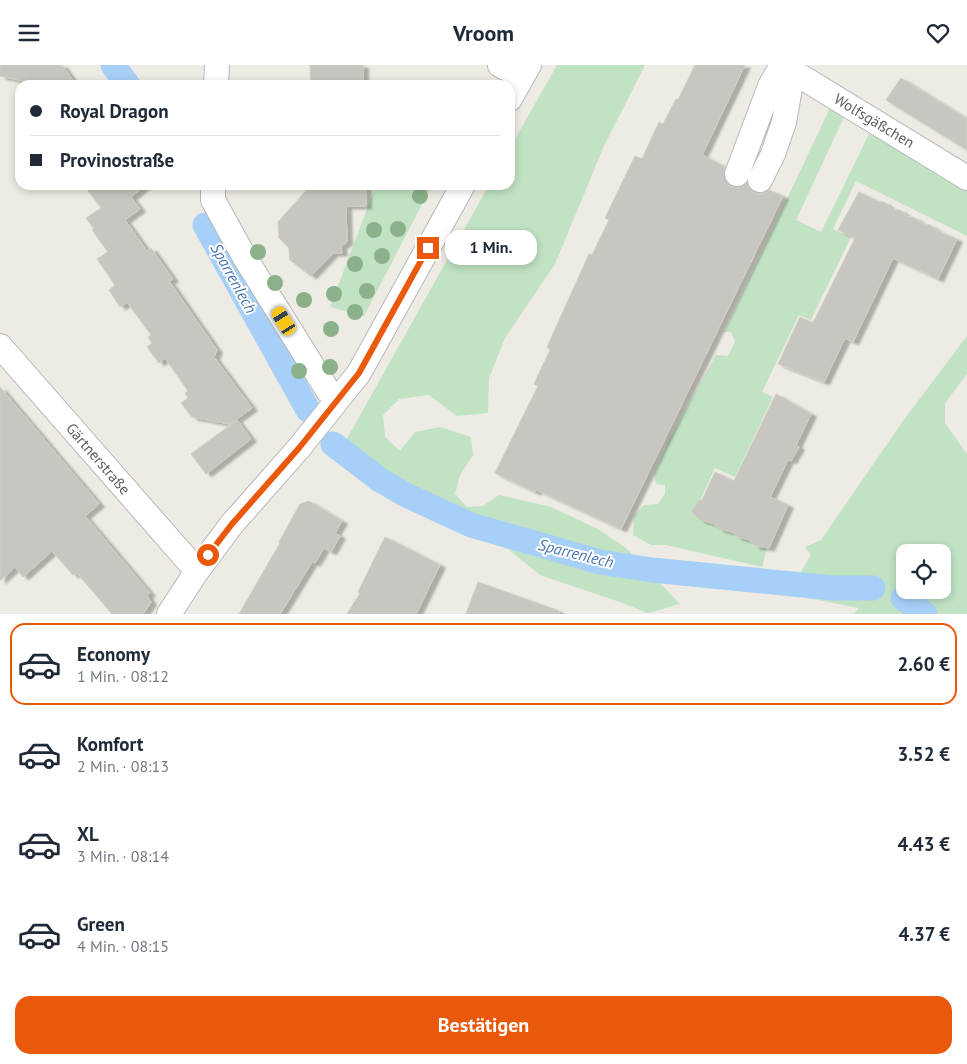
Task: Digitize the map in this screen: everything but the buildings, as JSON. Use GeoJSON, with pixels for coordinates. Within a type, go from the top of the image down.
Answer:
{"type":"FeatureCollection","features":[{"type":"Feature","properties":{"kind":"street"},"geometry":{"type":"LineString","coordinates":[[216,80],[217,65]]}},
{"type":"Feature","properties":{"kind":"street"},"geometry":{"type":"LineString","coordinates":[[500,65],[526,71],[515,90]]}},
{"type":"Feature","properties":{"kind":"street"},"geometry":{"type":"LineString","coordinates":[[737,174],[770,86],[785,67]]}},
{"type":"Feature","properties":{"kind":"street"},"geometry":{"type":"LineString","coordinates":[[760,180],[773,154],[784,122],[785,67]]}},
{"type":"Feature","properties":{"kind":"street","name":"Wolfsgäßchen"},"geometry":{"type":"LineString","coordinates":[[785,67],[967,178]]}},
{"type":"Feature","properties":{"kind":"street"},"geometry":{"type":"LineString","coordinates":[[213,190],[213,200],[245,258],[328,391],[332,408]]}},
{"type":"Feature","properties":{"kind":"street"},"geometry":{"type":"LineString","coordinates":[[169,614],[196,571],[232,524],[309,436],[359,373],[460,190]]}},
{"type":"Feature","properties":{"kind":"street","name":"Gärtnerstraße"},"geometry":{"type":"LineString","coordinates":[[0,346],[196,571]]}},
{"type":"Feature","properties":{"kind":"green space"},"geometry":{"type":"Polygon","coordinates":[[[557,65],[645,65],[604,146],[555,264],[505,338],[489,378],[488,413],[457,416],[429,395],[399,399],[383,415],[385,437],[400,451],[415,432],[440,427],[471,437],[473,455],[460,475],[455,494],[467,507],[483,506],[499,495],[551,507],[598,529],[626,548],[680,604],[648,613],[540,575],[497,540],[369,472],[344,444],[486,190],[515,190],[515,139],[557,65]]]}},
{"type":"Feature","properties":{"kind":"green space"},"geometry":{"type":"Polygon","coordinates":[[[830,108],[845,115],[796,220],[821,232],[872,128],[967,185],[967,236],[856,181],[833,229],[851,237],[811,320],[799,315],[762,392],[773,397],[735,477],[715,468],[694,513],[767,548],[762,567],[666,545],[651,545],[633,535],[634,516],[644,505],[658,504],[665,494],[665,485],[656,484],[654,474],[668,442],[716,355],[728,356],[735,342],[731,332],[724,332],[830,108]]]}},
{"type":"Feature","properties":{"kind":"green space"},"geometry":{"type":"Polygon","coordinates":[[[374,190],[429,190],[364,316],[330,307],[374,190]]]}},
{"type":"Feature","properties":{"kind":"green space"},"geometry":{"type":"Polygon","coordinates":[[[967,336],[967,374],[945,403],[945,423],[967,454],[967,614],[854,614],[859,608],[788,594],[811,555],[805,547],[821,540],[903,421],[967,336]]]}},
{"type":"Feature","properties":{"kind":"waterway","name":"Sparrenlech"},"geometry":{"type":"LineString","coordinates":[[113,65],[124,80]]}},
{"type":"Feature","properties":{"kind":"waterway","name":"Sparrenlech"},"geometry":{"type":"LineString","coordinates":[[205,225],[308,410]]}},
{"type":"Feature","properties":{"kind":"waterway","name":"Sparrenlech"},"geometry":{"type":"LineString","coordinates":[[333,444],[380,480],[406,495],[471,525],[600,562],[652,570],[833,588],[873,588]]}},
{"type":"Feature","properties":{"kind":"waterway","name":"Sparrenlech"},"geometry":{"type":"LineString","coordinates":[[904,599],[925,614]]}},
{"type":"Feature","properties":{"kind":"route"},"geometry":{"type":"LineString","coordinates":[[208,555],[232,524],[299,448],[359,373],[428,248]]}}]}
